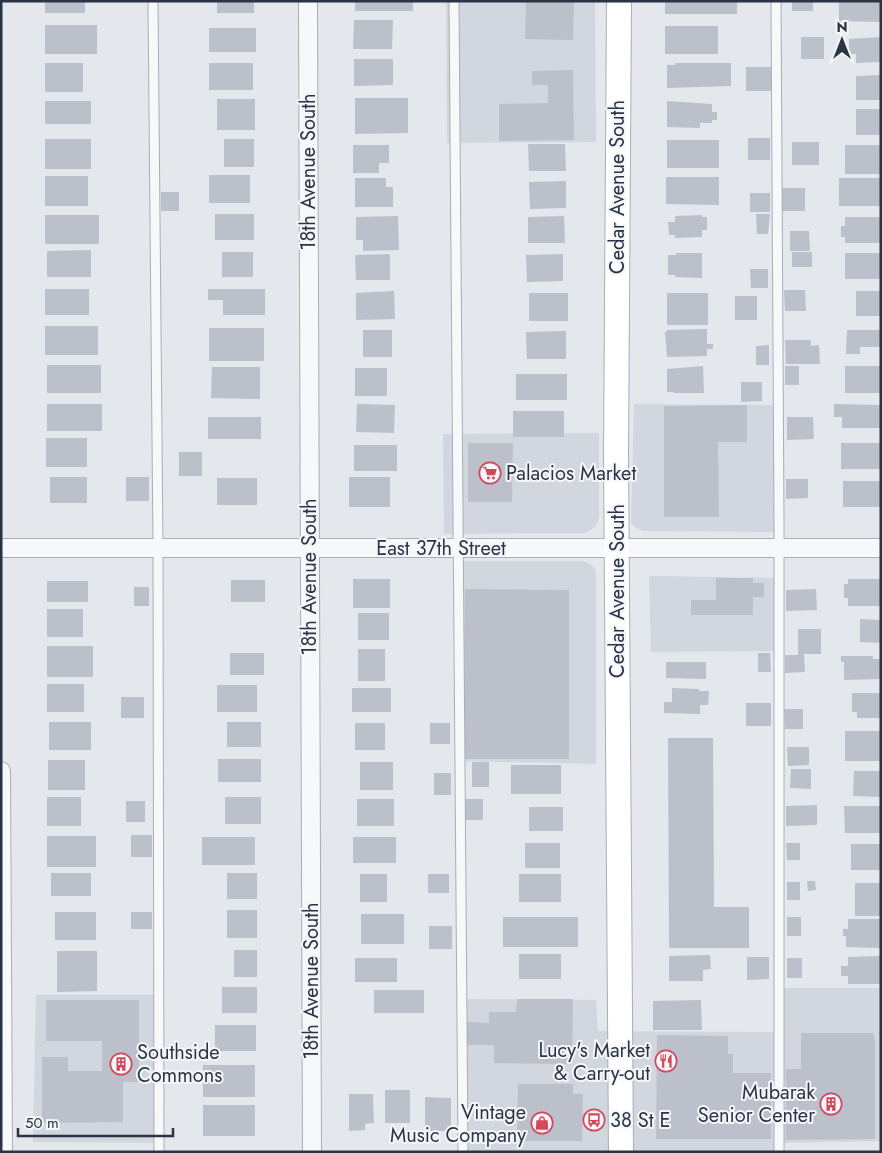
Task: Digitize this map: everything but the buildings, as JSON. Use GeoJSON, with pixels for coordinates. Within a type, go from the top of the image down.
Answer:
{"type":"FeatureCollection","features":[{"type":"Feature","properties":{"kind":"main road","name":"Cedar Avenue South"},"geometry":{"type":"LineString","coordinates":[[619,1],[616,455],[621,1152]]}},
{"type":"Feature","properties":{"kind":"street","name":"18th Avenue South"},"geometry":{"type":"LineString","coordinates":[[308,1],[312,1152]]}},
{"type":"Feature","properties":{"kind":"street","name":"East 37th Street"},"geometry":{"type":"LineString","coordinates":[[1,548],[881,548]]}},
{"type":"Feature","properties":{"kind":"street"},"geometry":{"type":"LineString","coordinates":[[1,771],[3,1152]]}},
{"type":"Feature","properties":{"kind":"lane"},"geometry":{"type":"LineString","coordinates":[[153,1],[158,547],[159,1152]]}},
{"type":"Feature","properties":{"kind":"lane"},"geometry":{"type":"LineString","coordinates":[[454,1],[463,1152]]}},
{"type":"Feature","properties":{"kind":"lane"},"geometry":{"type":"LineString","coordinates":[[776,1],[779,549],[779,1152]]}},
{"type":"Feature","properties":{"kind":"shaded area"},"geometry":{"type":"Polygon","coordinates":[[[446,1],[595,1],[596,142],[447,143],[446,1]]]}},
{"type":"Feature","properties":{"kind":"shaded area"},"geometry":{"type":"Polygon","coordinates":[[[634,404],[778,405],[777,532],[643,531],[636,528],[631,523],[634,404]]]}},
{"type":"Feature","properties":{"kind":"shaded area"},"geometry":{"type":"Polygon","coordinates":[[[599,433],[599,518],[595,527],[585,533],[444,534],[443,434],[599,433]]]}},
{"type":"Feature","properties":{"kind":"shaded area"},"geometry":{"type":"Polygon","coordinates":[[[460,561],[583,561],[592,565],[596,571],[596,764],[458,761],[460,561]]]}},
{"type":"Feature","properties":{"kind":"shaded area"},"geometry":{"type":"Polygon","coordinates":[[[649,576],[777,578],[778,651],[651,652],[649,576]]]}},
{"type":"Feature","properties":{"kind":"shaded area"},"geometry":{"type":"Polygon","coordinates":[[[783,988],[881,988],[881,1141],[783,1143],[784,1152],[463,1152],[462,999],[596,1000],[598,1031],[783,1032],[783,988]]]}},
{"type":"Feature","properties":{"kind":"shaded area"},"geometry":{"type":"Polygon","coordinates":[[[36,995],[157,995],[156,1143],[33,1142],[36,995]]]}},
{"type":"Feature","properties":{"kind":"place","name":"Palacios Market"},"geometry":{"type":"Point","coordinates":[490,473]}},
{"type":"Feature","properties":{"kind":"place","name":"Lucy's Market & Carry-out"},"geometry":{"type":"Point","coordinates":[666,1061]}},
{"type":"Feature","properties":{"kind":"place","name":"Southside Commons"},"geometry":{"type":"Point","coordinates":[121,1064]}},
{"type":"Feature","properties":{"kind":"place","name":"Mubarak Senior Center"},"geometry":{"type":"Point","coordinates":[831,1104]}},
{"type":"Feature","properties":{"kind":"place","name":"38 St E"},"geometry":{"type":"Point","coordinates":[594,1120]}},
{"type":"Feature","properties":{"kind":"place","name":"Vintage Music Company"},"geometry":{"type":"Point","coordinates":[542,1123]}}]}
